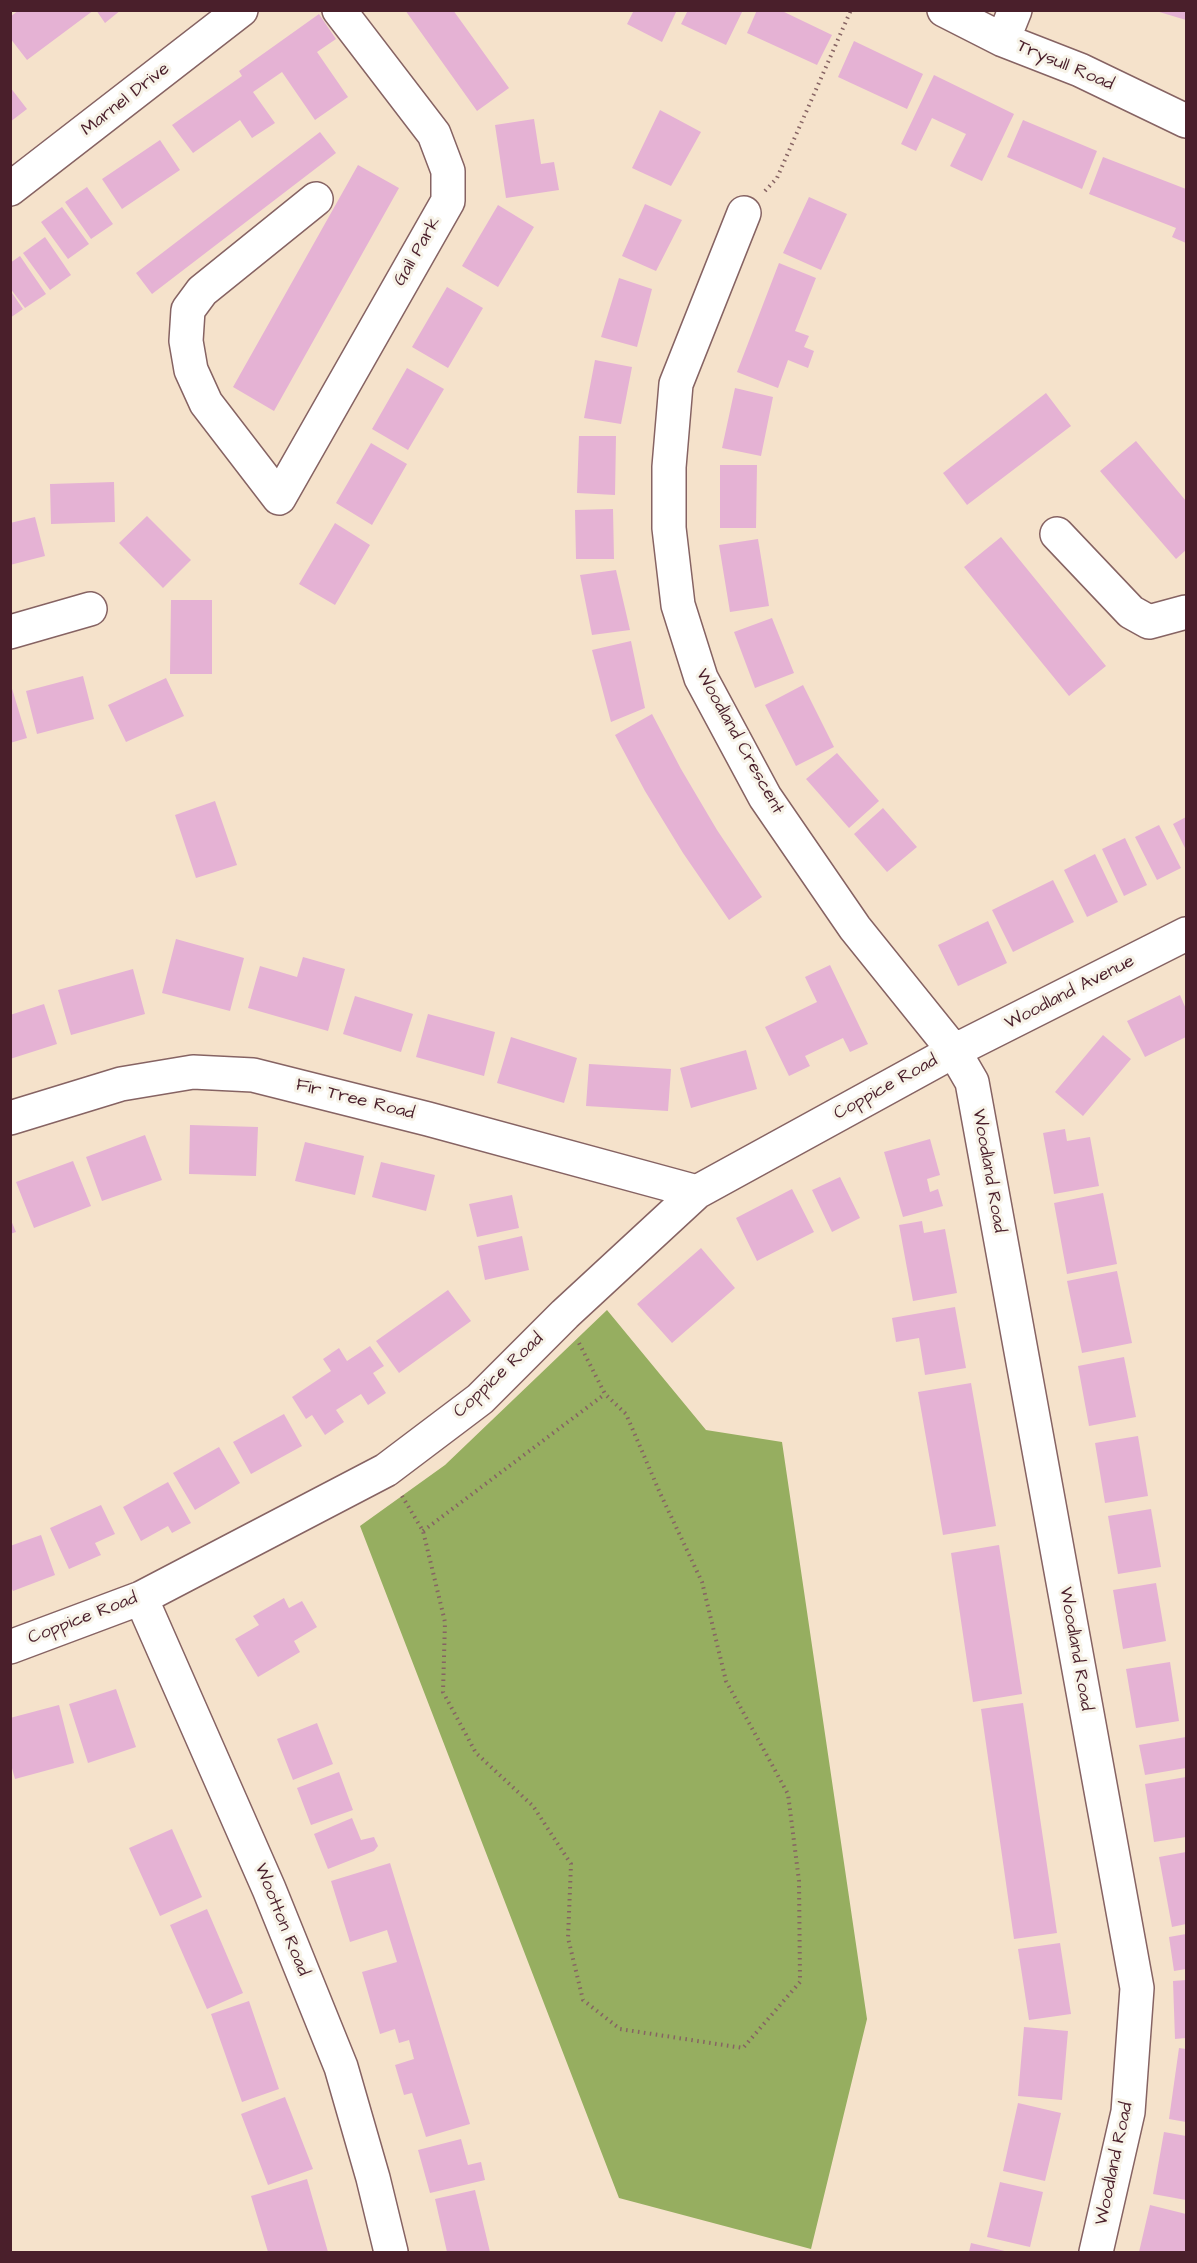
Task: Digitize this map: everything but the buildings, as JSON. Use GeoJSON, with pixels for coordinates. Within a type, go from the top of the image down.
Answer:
{"type":"FeatureCollection","features":[{"type":"Feature","properties":{"kind":"street","name":"Marnel Drive"},"geometry":{"type":"LineString","coordinates":[[10,189],[241,10]]}},
{"type":"Feature","properties":{"kind":"street","name":"Gail Park"},"geometry":{"type":"LineString","coordinates":[[316,199],[202,291],[188,310],[186,341],[191,370],[206,404],[279,498],[448,201],[448,171],[434,134],[339,10]]}},
{"type":"Feature","properties":{"kind":"street","name":"Trysull Road"},"geometry":{"type":"LineString","coordinates":[[944,10],[1009,25],[1080,70],[1186,121]]}},
{"type":"Feature","properties":{"kind":"street","name":"Woodland Crescent"},"geometry":{"type":"LineString","coordinates":[[744,213],[676,384],[669,467],[669,528],[678,604],[700,678],[765,796],[855,928],[954,1051]]}},
{"type":"Feature","properties":{"kind":"street"},"geometry":{"type":"LineString","coordinates":[[1057,534],[1131,612],[1149,622],[1186,612]]}},
{"type":"Feature","properties":{"kind":"street"},"geometry":{"type":"LineString","coordinates":[[10,632],[90,609]]}},
{"type":"Feature","properties":{"kind":"street","name":"Woodland Avenue"},"geometry":{"type":"LineString","coordinates":[[954,1051],[1186,934]]}},
{"type":"Feature","properties":{"kind":"street","name":"Coppice Road"},"geometry":{"type":"LineString","coordinates":[[10,1647],[141,1598],[386,1470],[480,1399],[565,1314],[697,1192],[954,1051]]}},
{"type":"Feature","properties":{"kind":"street","name":"Woodland Road"},"geometry":{"type":"LineString","coordinates":[[954,1051],[972,1082],[1137,1988],[1128,2112],[1096,2253]]}},
{"type":"Feature","properties":{"kind":"street","name":"Fir Tree Road"},"geometry":{"type":"LineString","coordinates":[[10,1118],[121,1084],[193,1072],[253,1075],[428,1119],[697,1192]]}},
{"type":"Feature","properties":{"kind":"street","name":"Wootton Road"},"geometry":{"type":"LineString","coordinates":[[141,1598],[269,1889],[340,2067],[373,2178],[391,2253]]}},
{"type":"Feature","properties":{"kind":"path"},"geometry":{"type":"LineString","coordinates":[[744,213],[777,178],[851,10]]}},
{"type":"Feature","properties":{"kind":"path"},"geometry":{"type":"LineString","coordinates":[[386,1470],[423,1530],[445,1622],[443,1692],[476,1753],[533,1806],[571,1864],[568,1938],[583,2000],[620,2029],[743,2048],[800,1982],[799,1881],[788,1794],[726,1681],[702,1582],[626,1414],[605,1394],[565,1314]]}},
{"type":"Feature","properties":{"kind":"path"},"geometry":{"type":"LineString","coordinates":[[423,1530],[605,1394]]}},
{"type":"Feature","properties":{"kind":"green space"},"geometry":{"type":"Polygon","coordinates":[[[607,1310],[706,1430],[782,1442],[867,2019],[811,2249],[619,2198],[360,1526],[445,1465],[607,1310]]]}}]}
